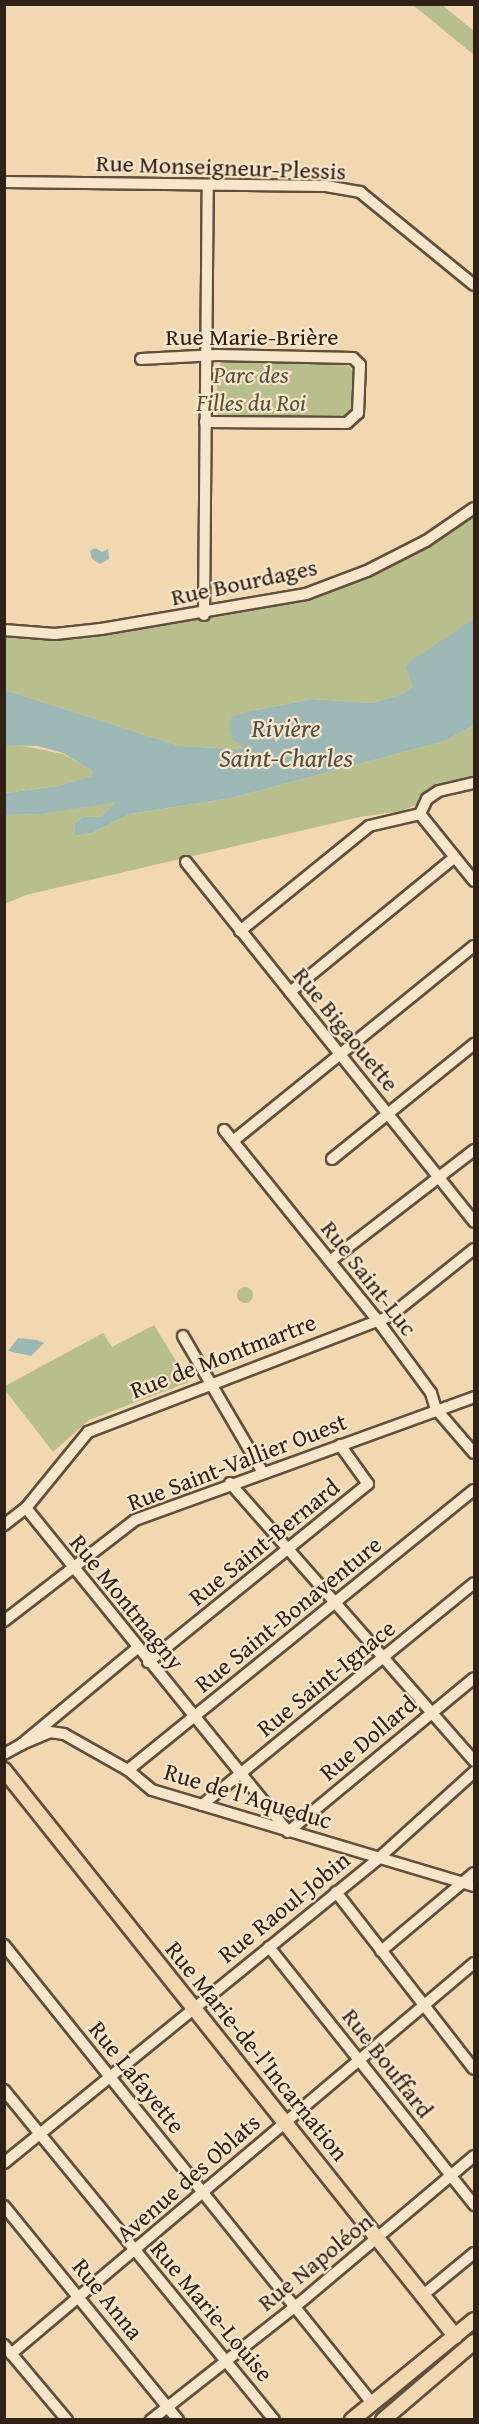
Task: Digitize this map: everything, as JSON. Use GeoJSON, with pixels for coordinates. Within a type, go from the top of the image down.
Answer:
{"type":"FeatureCollection","features":[{"type":"Feature","properties":{"kind":"main road","name":"Rue Marie-de-l'Incarnation"},"geometry":{"type":"LineString","coordinates":[[4,1770],[191,2009],[379,2237],[455,2336]]}},
{"type":"Feature","properties":{"kind":"main road"},"geometry":{"type":"LineString","coordinates":[[352,2420],[474,2320]]}},
{"type":"Feature","properties":{"kind":"main road"},"geometry":{"type":"LineString","coordinates":[[383,2420],[472,2350]]}},
{"type":"Feature","properties":{"kind":"street","name":"Rue Monseigneur-Plessis"},"geometry":{"type":"LineString","coordinates":[[4,182],[326,186],[360,192],[474,285]]}},
{"type":"Feature","properties":{"kind":"street"},"geometry":{"type":"LineString","coordinates":[[204,615],[204,357],[208,185]]}},
{"type":"Feature","properties":{"kind":"street","name":"Rue Marie-Brière"},"geometry":{"type":"LineString","coordinates":[[141,359],[353,358],[360,365],[358,413],[347,423],[205,422]]}},
{"type":"Feature","properties":{"kind":"street","name":"Rue Bourdages"},"geometry":{"type":"LineString","coordinates":[[4,630],[55,633],[204,615],[306,594],[367,571],[426,541],[474,508]]}},
{"type":"Feature","properties":{"kind":"street"},"geometry":{"type":"LineString","coordinates":[[420,814],[427,799],[439,791],[474,783]]}},
{"type":"Feature","properties":{"kind":"street"},"geometry":{"type":"LineString","coordinates":[[420,814],[474,881]]}},
{"type":"Feature","properties":{"kind":"street"},"geometry":{"type":"LineString","coordinates":[[240,931],[369,826],[420,814]]}},
{"type":"Feature","properties":{"kind":"street"},"geometry":{"type":"LineString","coordinates":[[290,992],[455,857]]}},
{"type":"Feature","properties":{"kind":"street","name":"Rue Bigaouette"},"geometry":{"type":"LineString","coordinates":[[186,862],[474,1222]]}},
{"type":"Feature","properties":{"kind":"street"},"geometry":{"type":"LineString","coordinates":[[233,1141],[474,946]]}},
{"type":"Feature","properties":{"kind":"street"},"geometry":{"type":"LineString","coordinates":[[332,1160],[474,1044]]}},
{"type":"Feature","properties":{"kind":"street","name":"Rue Saint-Luc"},"geometry":{"type":"LineString","coordinates":[[224,1130],[378,1321],[431,1393],[436,1409],[474,1454]]}},
{"type":"Feature","properties":{"kind":"street"},"geometry":{"type":"LineString","coordinates":[[330,1261],[474,1150]]}},
{"type":"Feature","properties":{"kind":"street","name":"Rue de Montmartre"},"geometry":{"type":"LineString","coordinates":[[4,1525],[26,1509],[88,1432],[390,1316],[474,1249]]}},
{"type":"Feature","properties":{"kind":"street"},"geometry":{"type":"LineString","coordinates":[[183,1336],[263,1473]]}},
{"type":"Feature","properties":{"kind":"street","name":"Rue Saint-Vallier Ouest"},"geometry":{"type":"LineString","coordinates":[[4,1621],[71,1566],[135,1520],[230,1483],[474,1397]]}},
{"type":"Feature","properties":{"kind":"street","name":"Rue Saint-Bernard"},"geometry":{"type":"LineString","coordinates":[[148,1662],[368,1484],[340,1445]]}},
{"type":"Feature","properties":{"kind":"street"},"geometry":{"type":"LineString","coordinates":[[230,1483],[474,1761]]}},
{"type":"Feature","properties":{"kind":"street","name":"Rue Saint-Bonaventure"},"geometry":{"type":"LineString","coordinates":[[128,1770],[474,1490]]}},
{"type":"Feature","properties":{"kind":"street","name":"Rue Montmagny"},"geometry":{"type":"LineString","coordinates":[[26,1509],[136,1649],[288,1832]]}},
{"type":"Feature","properties":{"kind":"street","name":"Rue Saint-Ignace"},"geometry":{"type":"LineString","coordinates":[[202,1805],[474,1583]]}},
{"type":"Feature","properties":{"kind":"street"},"geometry":{"type":"LineString","coordinates":[[4,1754],[22,1744],[136,1649]]}},
{"type":"Feature","properties":{"kind":"street","name":"Rue Dollard"},"geometry":{"type":"LineString","coordinates":[[288,1832],[474,1677]]}},
{"type":"Feature","properties":{"kind":"street","name":"Rue de l'Aqueduc"},"geometry":{"type":"LineString","coordinates":[[22,1744],[50,1732],[64,1734],[128,1770],[152,1790],[474,1886]]}},
{"type":"Feature","properties":{"kind":"street","name":"Rue Raoul-Jobin"},"geometry":{"type":"LineString","coordinates":[[4,2163],[380,1857],[474,1772]]}},
{"type":"Feature","properties":{"kind":"street"},"geometry":{"type":"LineString","coordinates":[[381,1951],[474,1873]]}},
{"type":"Feature","properties":{"kind":"street"},"geometry":{"type":"LineString","coordinates":[[336,1892],[424,2006],[473,2064]]}},
{"type":"Feature","properties":{"kind":"street","name":"Rue Lafayette"},"geometry":{"type":"LineString","coordinates":[[4,1945],[372,2403]]}},
{"type":"Feature","properties":{"kind":"street","name":"Rue Bouffard"},"geometry":{"type":"LineString","coordinates":[[269,1947],[360,2059],[449,2177],[474,2205]]}},
{"type":"Feature","properties":{"kind":"street","name":"Avenue des Oblats"},"geometry":{"type":"LineString","coordinates":[[8,2350],[81,2299],[136,2252],[201,2190],[474,1963]]}},
{"type":"Feature","properties":{"kind":"street","name":"Rue Marie-Louise"},"geometry":{"type":"LineString","coordinates":[[4,2090],[274,2420]]}},
{"type":"Feature","properties":{"kind":"street","name":"Rue Napoléon"},"geometry":{"type":"LineString","coordinates":[[151,2420],[296,2306],[474,2156]]}},
{"type":"Feature","properties":{"kind":"street","name":"Rue Anna"},"geometry":{"type":"LineString","coordinates":[[4,2206],[178,2420]]}},
{"type":"Feature","properties":{"kind":"street"},"geometry":{"type":"LineString","coordinates":[[423,2295],[474,2253]]}},
{"type":"Feature","properties":{"kind":"street","name":"Rue Marie-de-l'Incarnation"},"geometry":{"type":"LineString","coordinates":[[455,2336],[472,2350]]}},
{"type":"Feature","properties":{"kind":"street"},"geometry":{"type":"LineString","coordinates":[[8,2350],[67,2420]]}},
{"type":"Feature","properties":{"kind":"green space"},"geometry":{"type":"Polygon","coordinates":[[[413,5],[442,5],[474,31],[474,55],[413,5]]]}},
{"type":"Feature","properties":{"kind":"green space","name":"Parc des Filles du Roi"},"geometry":{"type":"Polygon","coordinates":[[[222,362],[342,362],[351,368],[355,378],[352,413],[344,418],[218,415],[216,369],[222,362]]]}},
{"type":"Feature","properties":{"kind":"green space"},"geometry":{"type":"Polygon","coordinates":[[[474,508],[474,619],[406,671],[412,676],[413,686],[402,694],[372,703],[312,699],[245,712],[245,748],[236,749],[180,746],[5,690],[5,630],[32,634],[238,608],[367,571],[474,508]]]}},
{"type":"Feature","properties":{"kind":"green space"},"geometry":{"type":"Polygon","coordinates":[[[474,725],[474,780],[402,811],[360,817],[26,895],[5,904],[4,815],[43,814],[117,801],[100,817],[83,817],[75,823],[75,836],[92,833],[130,814],[232,798],[445,741],[474,725]]]}},
{"type":"Feature","properties":{"kind":"green space"},"geometry":{"type":"Polygon","coordinates":[[[14,744],[63,754],[94,771],[93,776],[58,786],[5,793],[4,745],[14,744]]]}},
{"type":"Feature","properties":{"kind":"green space"},"geometry":{"type":"Polygon","coordinates":[[[245,1287],[253,1295],[245,1303],[237,1295],[245,1287]]]}},
{"type":"Feature","properties":{"kind":"green space"},"geometry":{"type":"Polygon","coordinates":[[[154,1325],[189,1382],[89,1420],[53,1452],[5,1390],[5,1386],[103,1333],[112,1347],[154,1325]]]}},
{"type":"Feature","properties":{"kind":"water"},"geometry":{"type":"Polygon","coordinates":[[[95,548],[102,552],[108,549],[109,559],[100,564],[92,559],[90,551],[95,548]]]}},
{"type":"Feature","properties":{"kind":"water","name":"Rivière Saint-Charles"},"geometry":{"type":"Polygon","coordinates":[[[474,619],[474,725],[445,741],[232,798],[130,814],[92,833],[75,836],[75,823],[83,817],[100,817],[116,802],[43,814],[5,815],[5,793],[58,786],[92,776],[93,771],[63,753],[38,746],[5,745],[5,690],[180,746],[236,749],[244,747],[232,739],[229,723],[232,717],[245,712],[312,699],[372,703],[402,694],[413,686],[405,667],[474,619]]]}},
{"type":"Feature","properties":{"kind":"water"},"geometry":{"type":"Polygon","coordinates":[[[18,1338],[44,1343],[31,1356],[8,1351],[18,1338]]]}}]}
